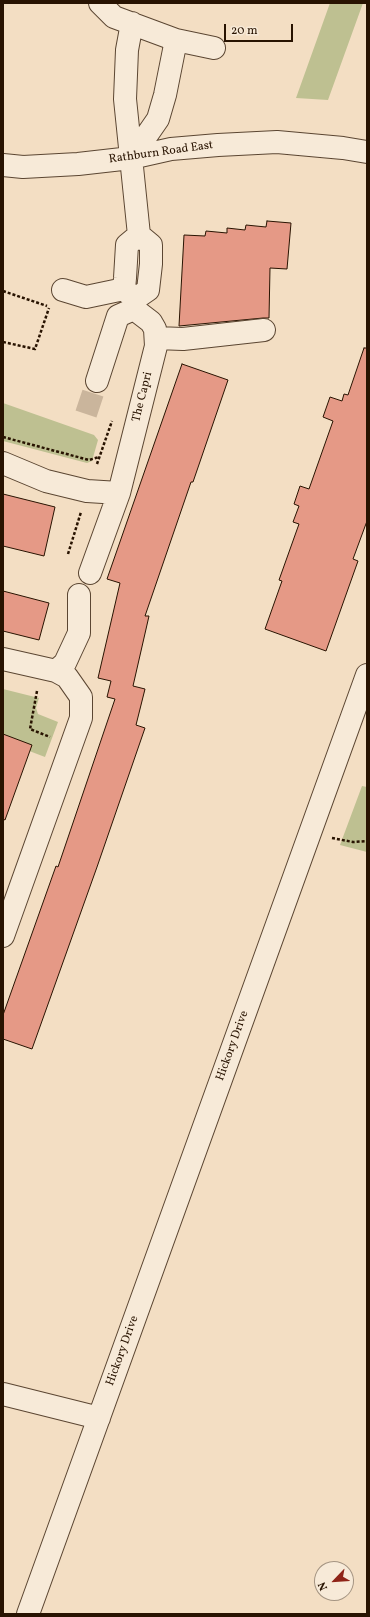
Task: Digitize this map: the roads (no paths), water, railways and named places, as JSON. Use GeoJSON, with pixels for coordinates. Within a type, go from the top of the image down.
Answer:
{"type":"FeatureCollection","features":[{"type":"Feature","properties":{"kind":"street"},"geometry":{"type":"LineString","coordinates":[[100,3],[114,17],[176,40],[214,48]]}},
{"type":"Feature","properties":{"kind":"street"},"geometry":{"type":"LineString","coordinates":[[132,23],[127,50],[125,99],[139,235],[127,245],[131,299],[155,329],[156,338],[183,339],[264,330]]}},
{"type":"Feature","properties":{"kind":"street"},"geometry":{"type":"LineString","coordinates":[[131,158],[158,119],[165,95],[176,40]]}},
{"type":"Feature","properties":{"kind":"street","name":"Rathburn Road East"},"geometry":{"type":"LineString","coordinates":[[3,165],[23,167],[78,164],[131,158],[171,150],[218,145],[277,142],[343,148],[367,152]]}},
{"type":"Feature","properties":{"kind":"street"},"geometry":{"type":"LineString","coordinates":[[64,290],[86,297],[131,299]]}},
{"type":"Feature","properties":{"kind":"street"},"geometry":{"type":"LineString","coordinates":[[97,381],[118,316],[131,299]]}},
{"type":"Feature","properties":{"kind":"street","name":"The Capri"},"geometry":{"type":"LineString","coordinates":[[90,573],[119,493],[156,346],[156,338]]}},
{"type":"Feature","properties":{"kind":"street"},"geometry":{"type":"LineString","coordinates":[[3,463],[46,481],[87,491],[119,493]]}},
{"type":"Feature","properties":{"kind":"street"},"geometry":{"type":"LineString","coordinates":[[61,674],[79,633],[79,595]]}},
{"type":"Feature","properties":{"kind":"street"},"geometry":{"type":"LineString","coordinates":[[3,659],[61,674],[81,697],[81,718],[3,936]]}},
{"type":"Feature","properties":{"kind":"street","name":"Hickory Drive"},"geometry":{"type":"LineString","coordinates":[[28,1614],[367,675]]}},
{"type":"Feature","properties":{"kind":"street"},"geometry":{"type":"LineString","coordinates":[[3,1394],[99,1418]]}},
{"type":"Feature","properties":{"kind":"tunnel"},"geometry":{"type":"LineString","coordinates":[[86,414],[97,381]]}}]}
